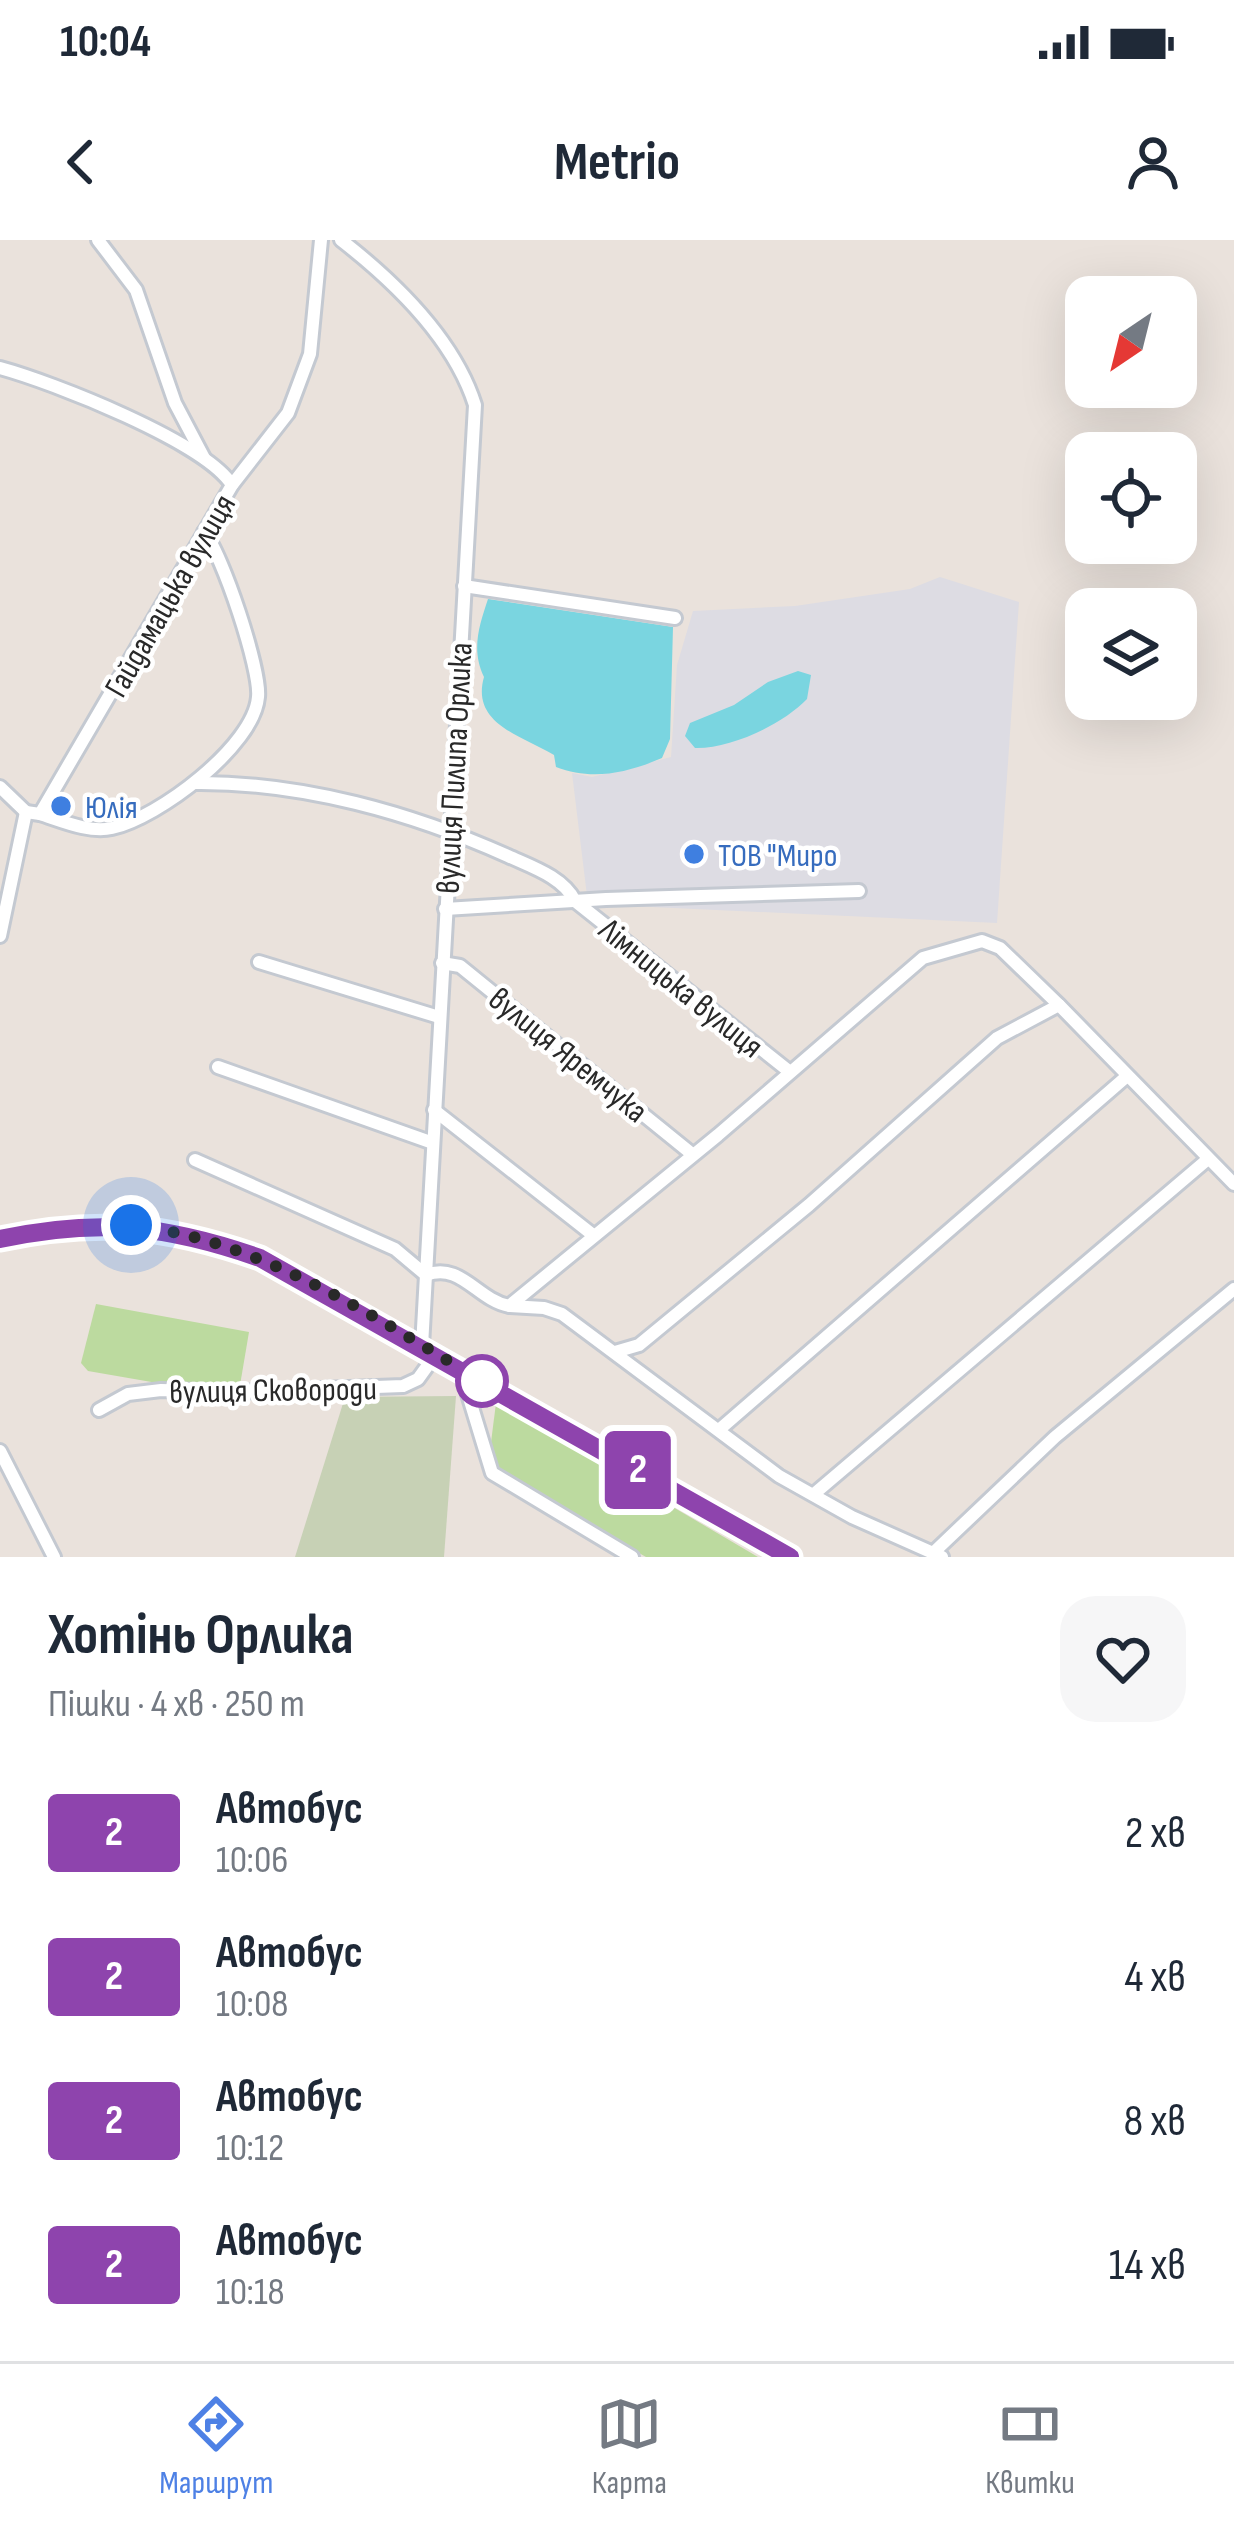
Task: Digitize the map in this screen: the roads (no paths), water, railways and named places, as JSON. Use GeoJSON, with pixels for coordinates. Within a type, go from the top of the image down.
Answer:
{"type":"FeatureCollection","features":[{"type":"Feature","properties":{"kind":"main road"},"geometry":{"type":"LineString","coordinates":[[0,1239],[93,1225],[163,1229],[260,1258],[790,1557]]}},
{"type":"Feature","properties":{"kind":"street"},"geometry":{"type":"LineString","coordinates":[[98,240],[136,290],[175,403],[205,459]]}},
{"type":"Feature","properties":{"kind":"street","name":"Гайдамацька вулиця"},"geometry":{"type":"LineString","coordinates":[[0,936],[33,813],[232,485],[288,413],[300,387],[310,354],[321,240]]}},
{"type":"Feature","properties":{"kind":"street","name":"вулиця Пилипа Орлика"},"geometry":{"type":"LineString","coordinates":[[341,240],[437,335],[465,375],[475,405],[434,1110],[426,1275],[429,1350]]}},
{"type":"Feature","properties":{"kind":"street"},"geometry":{"type":"LineString","coordinates":[[0,368],[112,409],[223,470],[232,485]]}},
{"type":"Feature","properties":{"kind":"street"},"geometry":{"type":"LineString","coordinates":[[0,787],[33,813],[85,827],[111,828],[196,783],[251,718],[259,694],[229,576],[204,532]]}},
{"type":"Feature","properties":{"kind":"street"},"geometry":{"type":"LineString","coordinates":[[464,586],[675,618]]}},
{"type":"Feature","properties":{"kind":"street","name":"Лімницька вулиця"},"geometry":{"type":"LineString","coordinates":[[196,783],[243,783],[365,806],[451,830],[568,886],[575,901],[790,1072]]}},
{"type":"Feature","properties":{"kind":"street"},"geometry":{"type":"LineString","coordinates":[[445,909],[859,891]]}},
{"type":"Feature","properties":{"kind":"street"},"geometry":{"type":"LineString","coordinates":[[508,1306],[923,958],[982,941],[1000,948],[1234,1184]]}},
{"type":"Feature","properties":{"kind":"street"},"geometry":{"type":"LineString","coordinates":[[259,962],[439,1018]]}},
{"type":"Feature","properties":{"kind":"street","name":"вулиця Яремчука"},"geometry":{"type":"LineString","coordinates":[[442,963],[460,965],[692,1154]]}},
{"type":"Feature","properties":{"kind":"street"},"geometry":{"type":"LineString","coordinates":[[615,1352],[639,1345],[809,1205],[997,1038],[1059,1005]]}},
{"type":"Feature","properties":{"kind":"street"},"geometry":{"type":"LineString","coordinates":[[218,1067],[433,1143]]}},
{"type":"Feature","properties":{"kind":"street"},"geometry":{"type":"LineString","coordinates":[[720,1429],[1126,1077]]}},
{"type":"Feature","properties":{"kind":"street"},"geometry":{"type":"LineString","coordinates":[[434,1110],[593,1235]]}},
{"type":"Feature","properties":{"kind":"street"},"geometry":{"type":"LineString","coordinates":[[814,1494],[1208,1159]]}},
{"type":"Feature","properties":{"kind":"street"},"geometry":{"type":"LineString","coordinates":[[195,1160],[394,1249],[426,1275],[440,1270],[456,1273],[493,1303],[562,1314],[779,1476],[852,1517],[938,1555],[1055,1437],[1234,1288]]}},
{"type":"Feature","properties":{"kind":"street","name":"вулиця Сковороди"},"geometry":{"type":"LineString","coordinates":[[99,1410],[128,1394],[161,1390],[404,1386],[418,1379],[429,1350]]}},
{"type":"Feature","properties":{"kind":"street"},"geometry":{"type":"LineString","coordinates":[[472,1375],[467,1390],[492,1473],[632,1557]]}},
{"type":"Feature","properties":{"kind":"street"},"geometry":{"type":"LineString","coordinates":[[2,1457],[54,1557]]}},
{"type":"Feature","properties":{"kind":"water"},"geometry":{"type":"Polygon","coordinates":[[[488,599],[673,627],[670,739],[662,758],[609,773],[569,771],[556,767],[554,755],[491,717],[482,693],[484,677],[477,648],[488,599]]]}},
{"type":"Feature","properties":{"kind":"water"},"geometry":{"type":"Polygon","coordinates":[[[798,671],[811,675],[807,699],[770,726],[709,747],[695,748],[685,736],[690,723],[798,671]]]}},
{"type":"Feature","properties":{"kind":"place","name":"Юлія"},"geometry":{"type":"Point","coordinates":[61,806]}},
{"type":"Feature","properties":{"kind":"place","name":"ТОВ \"Миро"},"geometry":{"type":"Point","coordinates":[694,854]}}]}
